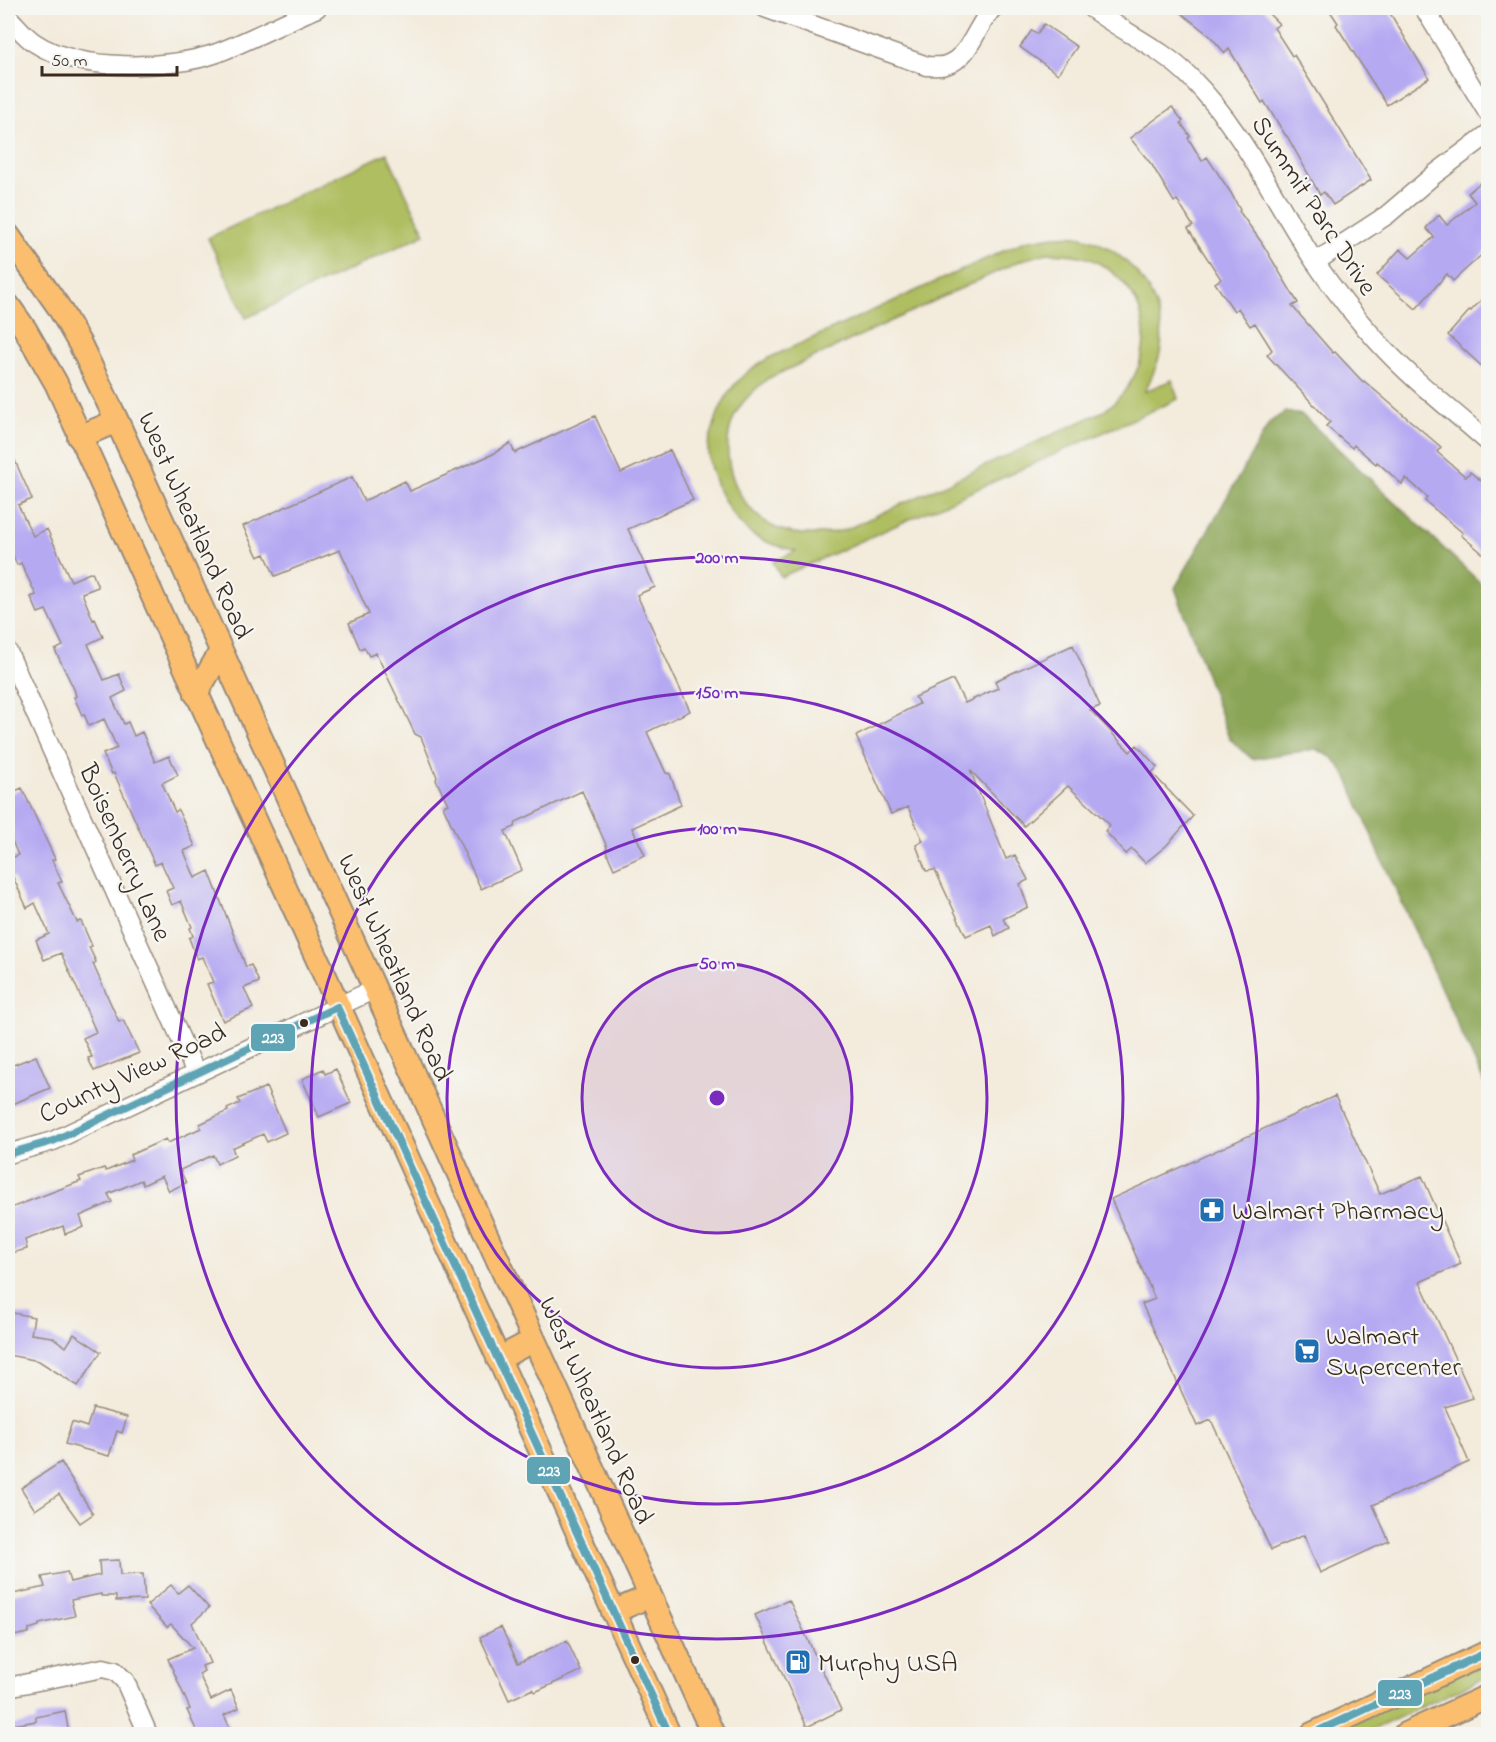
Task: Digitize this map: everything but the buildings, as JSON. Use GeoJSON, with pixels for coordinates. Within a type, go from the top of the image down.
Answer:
{"type":"FeatureCollection","features":[{"type":"Feature","properties":{"kind":"main road","name":"West Wheatland Road"},"geometry":{"type":"LineString","coordinates":[[8,235],[58,306],[80,344],[117,421],[713,1734]]}},
{"type":"Feature","properties":{"kind":"main road"},"geometry":{"type":"LineString","coordinates":[[8,306],[25,329],[51,374],[669,1734]]}},
{"type":"Feature","properties":{"kind":"main road"},"geometry":{"type":"LineString","coordinates":[[79,437],[117,421]]}},
{"type":"Feature","properties":{"kind":"main road"},"geometry":{"type":"LineString","coordinates":[[196,694],[222,651]]}},
{"type":"Feature","properties":{"kind":"main road"},"geometry":{"type":"LineString","coordinates":[[498,1359],[534,1340]]}},
{"type":"Feature","properties":{"kind":"main road"},"geometry":{"type":"LineString","coordinates":[[613,1612],[650,1596]]}},
{"type":"Feature","properties":{"kind":"main road"},"geometry":{"type":"LineString","coordinates":[[1312,1734],[1488,1652]]}},
{"type":"Feature","properties":{"kind":"main road"},"geometry":{"type":"LineString","coordinates":[[1405,1734],[1488,1696]]}},
{"type":"Feature","properties":{"kind":"street"},"geometry":{"type":"LineString","coordinates":[[9,18],[35,43],[69,58],[112,65],[166,64],[216,53],[284,14],[318,8]]}},
{"type":"Feature","properties":{"kind":"street"},"geometry":{"type":"LineString","coordinates":[[765,8],[927,66],[945,66],[963,55],[987,14],[993,8]]}},
{"type":"Feature","properties":{"kind":"street","name":"Summit Parc Drive"},"geometry":{"type":"LineString","coordinates":[[1091,8],[1161,51],[1212,100],[1233,128],[1315,262],[1352,312],[1378,343],[1488,442]]}},
{"type":"Feature","properties":{"kind":"street"},"geometry":{"type":"LineString","coordinates":[[1424,8],[1488,113]]}},
{"type":"Feature","properties":{"kind":"street"},"geometry":{"type":"LineString","coordinates":[[1315,262],[1387,215],[1435,174],[1488,134]]}},
{"type":"Feature","properties":{"kind":"street","name":"Boisenberry Lane"},"geometry":{"type":"LineString","coordinates":[[8,652],[196,1073]]}},
{"type":"Feature","properties":{"kind":"street","name":"County View Road"},"geometry":{"type":"LineString","coordinates":[[8,1154],[53,1141],[375,989]]}},
{"type":"Feature","properties":{"kind":"street"},"geometry":{"type":"LineString","coordinates":[[8,1687],[103,1668],[115,1671],[124,1680],[148,1734]]}},
{"type":"Feature","properties":{"kind":"green space"},"geometry":{"type":"Polygon","coordinates":[[[387,153],[425,234],[246,318],[208,238],[387,153]]]}},
{"type":"Feature","properties":{"kind":"green space"},"geometry":{"type":"Polygon","coordinates":[[[1054,236],[1079,236],[1099,243],[1129,264],[1151,295],[1158,312],[1161,330],[1158,360],[1145,391],[1172,380],[1178,399],[781,577],[773,562],[796,551],[763,540],[744,528],[721,494],[711,468],[708,454],[709,441],[721,406],[733,386],[750,370],[771,357],[1025,241],[1054,236]],[[1047,253],[1022,260],[767,379],[740,406],[729,432],[729,465],[741,495],[750,509],[762,520],[776,528],[793,533],[828,533],[845,530],[1104,411],[1122,395],[1134,376],[1142,355],[1144,334],[1141,314],[1132,294],[1117,277],[1097,262],[1079,256],[1047,253]]]}},
{"type":"Feature","properties":{"kind":"green space"},"geometry":{"type":"Polygon","coordinates":[[[1285,412],[1302,415],[1488,590],[1488,1091],[1379,853],[1347,777],[1333,758],[1316,749],[1252,759],[1229,738],[1175,588],[1270,422],[1285,412]]]}},
{"type":"Feature","properties":{"kind":"green space"},"geometry":{"type":"Polygon","coordinates":[[[1488,1654],[1488,1676],[1366,1733],[1342,1734],[1339,1729],[1488,1654]]]}},
{"type":"Feature","properties":{"kind":"transit line","name":"223"},"geometry":{"type":"LineString","coordinates":[[8,1154],[53,1141],[337,1007],[669,1734]]}},
{"type":"Feature","properties":{"kind":"transit line","name":"223"},"geometry":{"type":"LineString","coordinates":[[1312,1734],[1488,1652]]}},
{"type":"Feature","properties":{"kind":"place","name":"Walmart Pharmacy"},"geometry":{"type":"Point","coordinates":[1212,1210]}},
{"type":"Feature","properties":{"kind":"place","name":"Walmart Supercenter"},"geometry":{"type":"Point","coordinates":[1307,1351]}},
{"type":"Feature","properties":{"kind":"place","name":"Murphy USA"},"geometry":{"type":"Point","coordinates":[798,1662]}}]}
